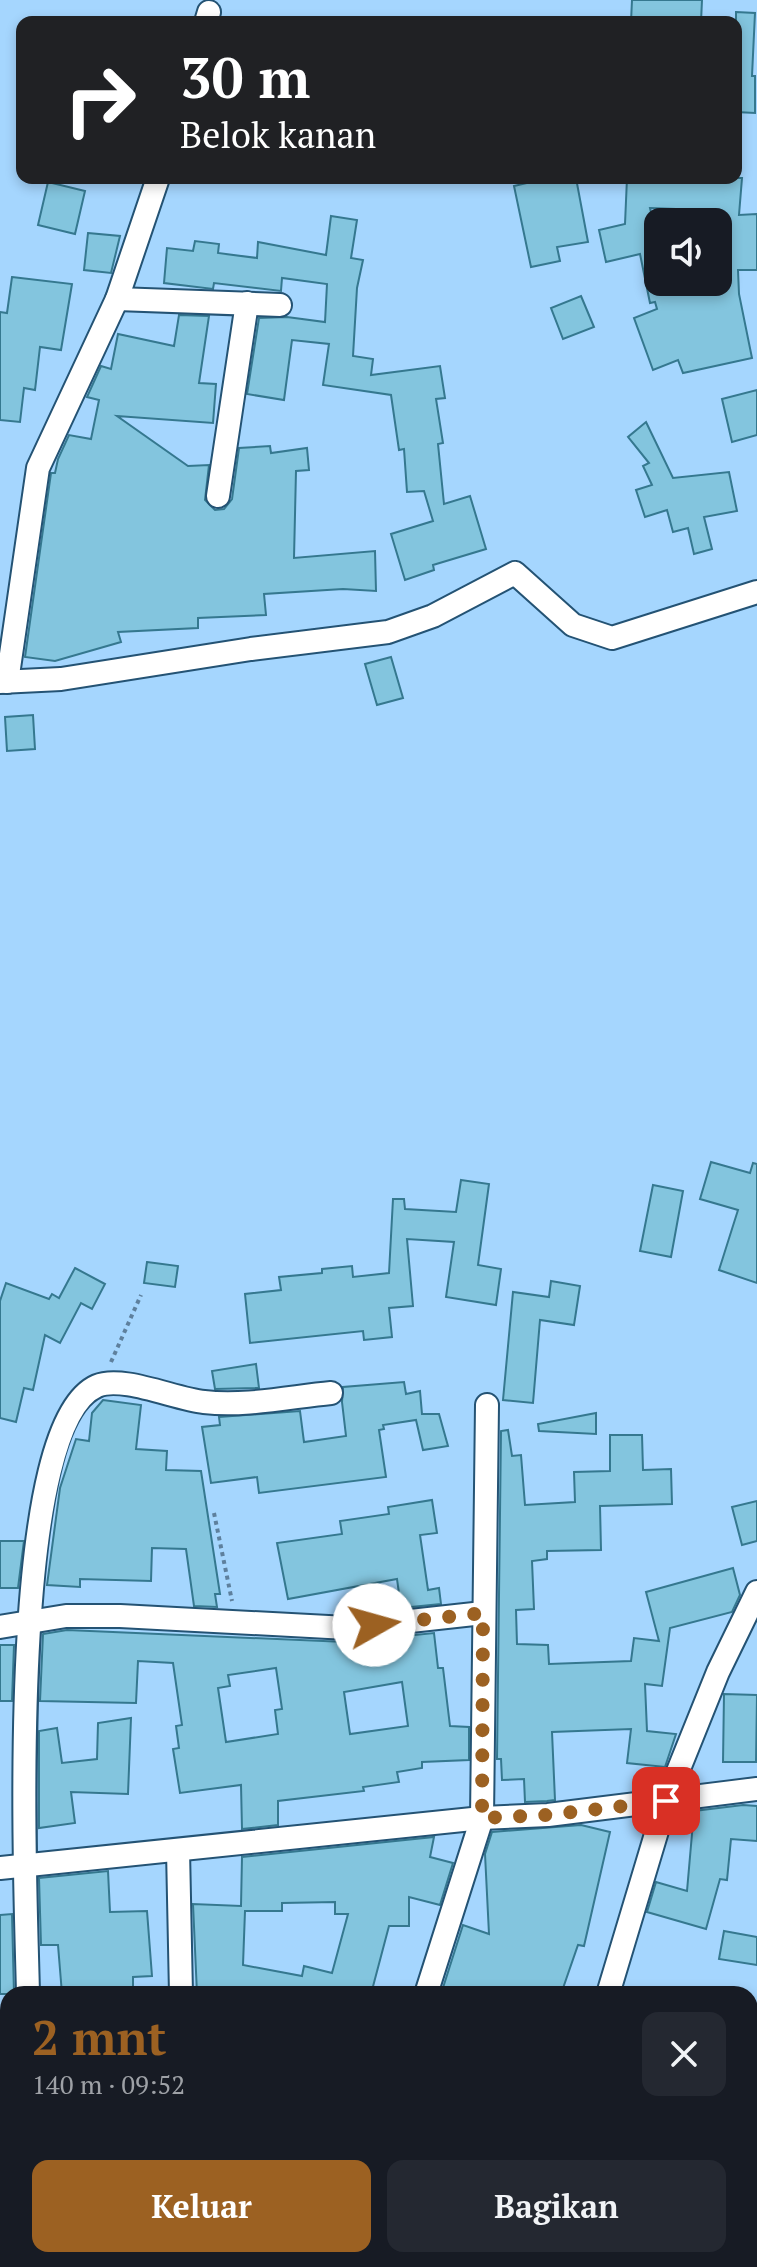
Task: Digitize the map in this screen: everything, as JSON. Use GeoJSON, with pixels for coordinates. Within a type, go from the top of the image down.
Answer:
{"type":"FeatureCollection","features":[{"type":"Feature","properties":{"kind":"street"},"geometry":{"type":"LineString","coordinates":[[156,184],[117,299],[38,468],[4,682],[61,679],[251,649],[388,632],[433,616],[515,573],[573,625],[612,638],[757,592]]}},
{"type":"Feature","properties":{"kind":"street"},"geometry":{"type":"LineString","coordinates":[[117,299],[280,305]]}},
{"type":"Feature","properties":{"kind":"street"},"geometry":{"type":"LineString","coordinates":[[218,496],[247,303]]}},
{"type":"Feature","properties":{"kind":"street"},"geometry":{"type":"LineString","coordinates":[[28,1986],[25,1865],[27,1624],[44,1487],[54,1450],[87,1392],[101,1384],[123,1384],[207,1403],[331,1393]]}},
{"type":"Feature","properties":{"kind":"street"},"geometry":{"type":"LineString","coordinates":[[429,1986],[482,1818],[487,1405]]}},
{"type":"Feature","properties":{"kind":"street"},"geometry":{"type":"LineString","coordinates":[[610,1986],[666,1801],[718,1672],[757,1592]]}},
{"type":"Feature","properties":{"kind":"street"},"geometry":{"type":"LineString","coordinates":[[0,1627],[79,1616],[347,1628],[483,1613]]}},
{"type":"Feature","properties":{"kind":"street"},"geometry":{"type":"LineString","coordinates":[[0,1868],[482,1818],[548,1815],[757,1789]]}},
{"type":"Feature","properties":{"kind":"street"},"geometry":{"type":"LineString","coordinates":[[178,1850],[181,1986]]}},
{"type":"Feature","properties":{"kind":"path"},"geometry":{"type":"LineString","coordinates":[[101,1384],[141,1295]]}},
{"type":"Feature","properties":{"kind":"path"},"geometry":{"type":"LineString","coordinates":[[214,1513],[237,1622]]}},
{"type":"Feature","properties":{"kind":"building"},"geometry":{"type":"Polygon","coordinates":[[[632,0],[702,0],[701,16],[631,16],[632,0]]]}},
{"type":"Feature","properties":{"kind":"building"},"geometry":{"type":"Polygon","coordinates":[[[736,12],[755,13],[752,76],[755,76],[755,113],[742,112],[742,16],[736,16],[736,12]]]}},
{"type":"Feature","properties":{"kind":"building"},"geometry":{"type":"Polygon","coordinates":[[[48,184],[85,191],[75,234],[38,225],[48,184]]]}},
{"type":"Feature","properties":{"kind":"building"},"geometry":{"type":"Polygon","coordinates":[[[577,184],[588,242],[557,247],[560,261],[531,267],[514,186],[577,184]]]}},
{"type":"Feature","properties":{"kind":"building"},"geometry":{"type":"Polygon","coordinates":[[[627,184],[742,184],[739,215],[757,214],[757,270],[738,270],[739,294],[752,358],[683,373],[678,360],[653,370],[634,318],[657,309],[655,302],[650,303],[649,296],[732,296],[732,208],[644,208],[644,274],[640,254],[606,262],[599,230],[625,224],[627,184]]]}},
{"type":"Feature","properties":{"kind":"building"},"geometry":{"type":"Polygon","coordinates":[[[331,216],[357,220],[351,258],[363,260],[357,288],[353,356],[373,359],[371,375],[440,366],[445,398],[436,399],[443,443],[438,444],[444,504],[470,496],[486,549],[433,565],[434,570],[405,580],[391,534],[433,521],[424,491],[407,492],[404,449],[399,450],[391,395],[323,385],[329,344],[292,340],[284,400],[247,394],[259,318],[287,317],[325,322],[327,284],[282,278],[281,291],[214,283],[213,289],[164,283],[167,248],[193,251],[195,241],[219,244],[218,253],[257,258],[258,242],[326,255],[331,216]]]}},
{"type":"Feature","properties":{"kind":"building"},"geometry":{"type":"Polygon","coordinates":[[[88,233],[120,236],[111,273],[84,270],[88,233]]]}},
{"type":"Feature","properties":{"kind":"building"},"geometry":{"type":"Polygon","coordinates":[[[12,277],[72,284],[61,350],[40,347],[35,390],[24,388],[20,422],[0,420],[0,312],[7,313],[12,277]]]}},
{"type":"Feature","properties":{"kind":"building"},"geometry":{"type":"Polygon","coordinates":[[[581,296],[594,327],[563,339],[551,308],[581,296]]]}},
{"type":"Feature","properties":{"kind":"building"},"geometry":{"type":"Polygon","coordinates":[[[179,315],[209,316],[199,383],[216,384],[213,423],[117,416],[188,466],[209,465],[205,500],[215,510],[224,509],[232,499],[239,448],[270,446],[271,453],[307,448],[309,470],[296,471],[294,558],[375,551],[376,591],[343,589],[264,594],[266,615],[198,618],[198,628],[118,632],[121,642],[55,661],[25,657],[51,473],[55,473],[69,435],[91,439],[99,400],[87,397],[101,366],[111,369],[118,334],[174,346],[179,315]]]}},
{"type":"Feature","properties":{"kind":"building"},"geometry":{"type":"Polygon","coordinates":[[[757,390],[757,435],[732,442],[722,399],[757,390]]]}},
{"type":"Feature","properties":{"kind":"building"},"geometry":{"type":"Polygon","coordinates":[[[646,422],[673,478],[729,472],[737,511],[704,517],[712,549],[694,554],[688,528],[673,532],[667,510],[645,517],[636,490],[652,485],[643,466],[649,463],[628,437],[646,422]]]}},
{"type":"Feature","properties":{"kind":"building"},"geometry":{"type":"Polygon","coordinates":[[[391,657],[403,698],[377,705],[365,664],[391,657]]]}},
{"type":"Feature","properties":{"kind":"building"},"geometry":{"type":"Polygon","coordinates":[[[33,715],[35,749],[7,751],[5,717],[33,715]]]}},
{"type":"Feature","properties":{"kind":"building"},"geometry":{"type":"Polygon","coordinates":[[[711,1162],[750,1173],[753,1163],[757,1164],[757,1283],[719,1270],[738,1210],[700,1199],[711,1162]]]}},
{"type":"Feature","properties":{"kind":"building"},"geometry":{"type":"Polygon","coordinates":[[[461,1180],[489,1184],[478,1265],[501,1269],[496,1305],[446,1297],[454,1242],[407,1239],[413,1306],[389,1308],[392,1337],[364,1340],[363,1331],[250,1343],[245,1294],[281,1290],[279,1277],[322,1273],[322,1269],[352,1266],[353,1277],[389,1273],[393,1199],[404,1199],[405,1209],[456,1212],[461,1180]]]}},
{"type":"Feature","properties":{"kind":"building"},"geometry":{"type":"Polygon","coordinates":[[[653,1185],[683,1191],[671,1257],[640,1251],[653,1185]]]}},
{"type":"Feature","properties":{"kind":"building"},"geometry":{"type":"Polygon","coordinates":[[[147,1262],[178,1266],[175,1287],[144,1283],[147,1262]]]}},
{"type":"Feature","properties":{"kind":"building"},"geometry":{"type":"Polygon","coordinates":[[[75,1268],[105,1284],[92,1309],[81,1303],[60,1343],[45,1335],[33,1390],[24,1388],[16,1422],[0,1418],[0,1301],[6,1283],[49,1299],[52,1294],[59,1298],[75,1268]]]}},
{"type":"Feature","properties":{"kind":"building"},"geometry":{"type":"Polygon","coordinates":[[[551,1281],[580,1286],[574,1325],[540,1320],[533,1403],[503,1400],[513,1292],[549,1297],[551,1281]]]}},
{"type":"Feature","properties":{"kind":"building"},"geometry":{"type":"Polygon","coordinates":[[[256,1364],[259,1388],[215,1389],[212,1371],[256,1364]]]}},
{"type":"Feature","properties":{"kind":"building"},"geometry":{"type":"Polygon","coordinates":[[[404,1382],[406,1394],[420,1391],[422,1414],[439,1414],[448,1446],[423,1450],[416,1420],[383,1425],[384,1429],[379,1430],[386,1477],[259,1493],[257,1477],[211,1483],[202,1427],[220,1425],[219,1417],[300,1411],[304,1442],[346,1436],[343,1387],[404,1382]]]}},
{"type":"Feature","properties":{"kind":"building"},"geometry":{"type":"Polygon","coordinates":[[[103,1400],[141,1405],[136,1449],[167,1451],[166,1470],[201,1471],[220,1594],[215,1594],[217,1607],[194,1606],[186,1549],[152,1548],[151,1581],[80,1579],[80,1587],[47,1585],[60,1488],[76,1439],[89,1441],[92,1413],[103,1400]]]}},
{"type":"Feature","properties":{"kind":"building"},"geometry":{"type":"Polygon","coordinates":[[[596,1413],[596,1434],[539,1431],[538,1424],[596,1413]]]}},
{"type":"Feature","properties":{"kind":"building"},"geometry":{"type":"Polygon","coordinates":[[[508,1430],[512,1456],[521,1455],[525,1505],[575,1502],[574,1472],[610,1471],[610,1435],[642,1435],[643,1470],[671,1469],[672,1504],[600,1506],[601,1550],[547,1551],[547,1559],[532,1561],[534,1609],[516,1610],[517,1644],[548,1645],[549,1664],[631,1661],[634,1638],[659,1641],[646,1592],[733,1568],[740,1595],[732,1612],[670,1628],[662,1686],[645,1684],[647,1731],[676,1734],[665,1767],[627,1763],[631,1729],[552,1732],[555,1800],[547,1801],[525,1802],[524,1779],[502,1780],[501,1759],[497,1759],[501,1431],[508,1430]]]}},
{"type":"Feature","properties":{"kind":"building"},"geometry":{"type":"Polygon","coordinates":[[[432,1500],[437,1533],[420,1535],[428,1590],[439,1588],[441,1604],[401,1608],[397,1579],[288,1599],[277,1543],[342,1534],[340,1521],[389,1514],[388,1507],[432,1500]]]}},
{"type":"Feature","properties":{"kind":"building"},"geometry":{"type":"Polygon","coordinates":[[[757,1501],[757,1541],[742,1545],[732,1507],[757,1501]]]}},
{"type":"Feature","properties":{"kind":"building"},"geometry":{"type":"Polygon","coordinates":[[[0,1541],[24,1541],[18,1588],[0,1588],[0,1541]]]}},
{"type":"Feature","properties":{"kind":"building"},"geometry":{"type":"Polygon","coordinates":[[[67,1630],[346,1642],[434,1633],[438,1668],[443,1668],[450,1726],[469,1727],[469,1760],[422,1762],[422,1768],[397,1772],[399,1782],[363,1787],[364,1791],[278,1801],[278,1825],[242,1829],[241,1785],[180,1793],[173,1749],[179,1748],[176,1726],[182,1725],[173,1663],[138,1661],[136,1703],[40,1701],[43,1634],[67,1630]],[[276,1668],[228,1675],[230,1686],[218,1688],[226,1742],[278,1734],[275,1710],[282,1709],[276,1668]],[[402,1682],[344,1692],[350,1734],[408,1726],[402,1682]]]}},
{"type":"Feature","properties":{"kind":"building"},"geometry":{"type":"Polygon","coordinates":[[[0,1645],[14,1645],[12,1701],[0,1701],[0,1645]]]}},
{"type":"Feature","properties":{"kind":"building"},"geometry":{"type":"Polygon","coordinates":[[[724,1694],[757,1695],[756,1762],[723,1762],[724,1694]]]}},
{"type":"Feature","properties":{"kind":"building"},"geometry":{"type":"Polygon","coordinates":[[[131,1718],[128,1794],[71,1792],[75,1823],[39,1828],[39,1731],[57,1728],[62,1763],[97,1759],[98,1723],[131,1718]]]}},
{"type":"Feature","properties":{"kind":"building"},"geometry":{"type":"Polygon","coordinates":[[[757,1806],[757,1841],[731,1839],[727,1880],[720,1879],[706,1929],[647,1912],[656,1882],[687,1891],[694,1811],[757,1806]]]}},
{"type":"Feature","properties":{"kind":"building"},"geometry":{"type":"Polygon","coordinates":[[[581,1825],[610,1832],[584,1946],[578,1945],[564,1986],[444,1986],[463,1925],[489,1934],[485,1854],[492,1832],[581,1825]]]}},
{"type":"Feature","properties":{"kind":"building"},"geometry":{"type":"Polygon","coordinates":[[[434,1837],[430,1857],[453,1863],[440,1905],[409,1897],[409,1926],[389,1926],[373,1986],[197,1986],[193,1904],[241,1906],[242,1857],[434,1837]],[[335,1902],[282,1903],[282,1911],[245,1911],[243,1965],[302,1976],[304,1966],[332,1973],[348,1914],[335,1914],[335,1902]]]}},
{"type":"Feature","properties":{"kind":"building"},"geometry":{"type":"Polygon","coordinates":[[[108,1871],[110,1912],[147,1911],[152,1976],[133,1977],[133,1986],[61,1986],[58,1945],[41,1945],[39,1878],[108,1871]]]}},
{"type":"Feature","properties":{"kind":"building"},"geometry":{"type":"Polygon","coordinates":[[[12,1914],[14,1986],[0,1986],[0,1915],[12,1914]]]}},
{"type":"Feature","properties":{"kind":"building"},"geometry":{"type":"Polygon","coordinates":[[[724,1931],[757,1937],[757,1965],[719,1959],[724,1931]]]}},
{"type":"Feature","properties":{"kind":"route"},"geometry":{"type":"LineString","coordinates":[[374,1625],[483,1613],[482,1818],[548,1815],[666,1801]]}}]}
